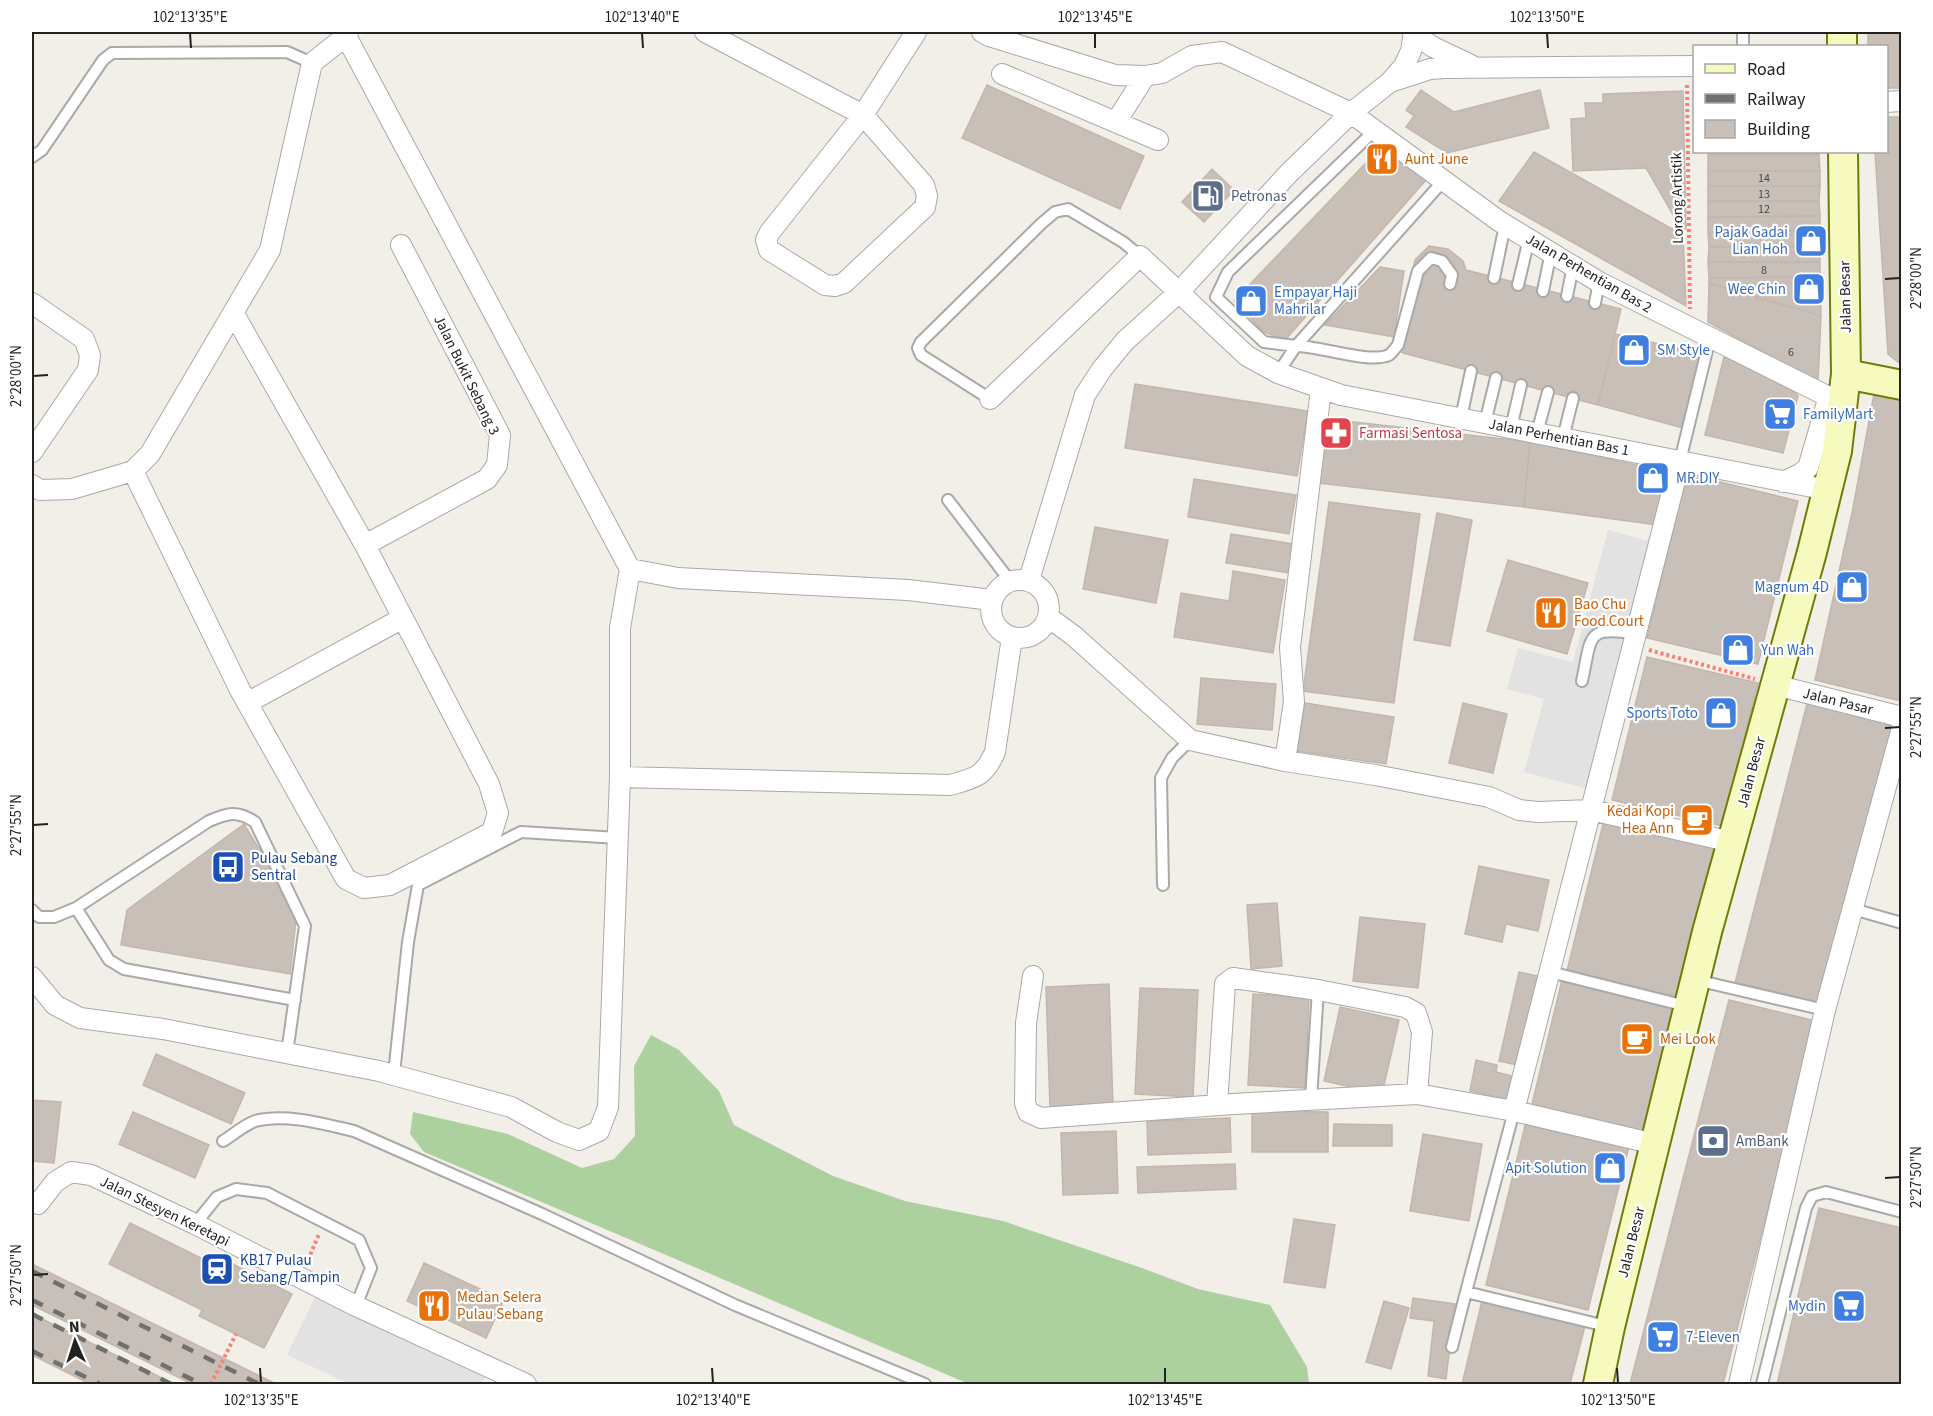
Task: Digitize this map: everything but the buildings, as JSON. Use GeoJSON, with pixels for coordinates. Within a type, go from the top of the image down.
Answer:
{"type":"FeatureCollection","features":[{"type":"Feature","properties":{"kind":"street"},"geometry":{"type":"LineString","coordinates":[[705,32],[863,116],[924,185],[927,196],[925,207],[844,284],[835,286],[825,285],[769,250],[766,240],[863,116],[916,32]]}},
{"type":"Feature","properties":{"kind":"street"},"geometry":{"type":"LineString","coordinates":[[982,32],[1115,75],[1146,76]]}},
{"type":"Feature","properties":{"kind":"street"},"geometry":{"type":"LineString","coordinates":[[1019,581],[1085,394],[1125,341],[1178,293],[1289,173],[1351,113],[1390,82],[1404,66],[1411,51],[1414,33],[1433,47],[1479,69]]}},
{"type":"Feature","properties":{"kind":"street"},"geometry":{"type":"LineString","coordinates":[[32,484],[40,490],[72,489],[133,471],[150,454],[270,250],[312,63],[347,34],[630,569],[620,628],[620,777],[608,1107],[599,1131],[579,1140],[557,1132],[512,1107],[394,1074],[163,1029],[80,1018],[55,1005],[32,977]]}},
{"type":"Feature","properties":{"kind":"street","name":"Jalan Perhentian Bas 2"},"geometry":{"type":"LineString","coordinates":[[1146,76],[1162,73],[1192,57],[1222,52],[1351,113],[1505,225],[1599,282],[1836,400]]}},
{"type":"Feature","properties":{"kind":"street"},"geometry":{"type":"LineString","coordinates":[[1390,82],[1430,69],[1691,66]]}},
{"type":"Feature","properties":{"kind":"street"},"geometry":{"type":"LineString","coordinates":[[1002,74],[1158,140]]}},
{"type":"Feature","properties":{"kind":"street"},"geometry":{"type":"LineString","coordinates":[[1116,122],[1146,76]]}},
{"type":"Feature","properties":{"kind":"street","name":"Jalan Besar"},"geometry":{"type":"LineString","coordinates":[[1598,1384],[1692,993],[1837,451],[1836,400],[1846,374],[1843,153]]}},
{"type":"Feature","properties":{"kind":"street","name":"Jalan Bukit Sebang 3"},"geometry":{"type":"LineString","coordinates":[[365,545],[487,479],[497,465],[500,435],[401,244]]}},
{"type":"Feature","properties":{"kind":"street"},"geometry":{"type":"LineString","coordinates":[[990,399],[1140,256]]}},
{"type":"Feature","properties":{"kind":"street","name":"Jalan Perhentian Bas 1"},"geometry":{"type":"LineString","coordinates":[[1140,256],[1247,356],[1278,374],[1321,389],[1341,395],[1828,490]]}},
{"type":"Feature","properties":{"kind":"street"},"geometry":{"type":"LineString","coordinates":[[32,303],[84,339],[90,355],[88,370],[32,452]]}},
{"type":"Feature","properties":{"kind":"street"},"geometry":{"type":"LineString","coordinates":[[133,471],[247,703],[346,879],[364,888],[390,885],[492,832],[498,813],[489,784],[365,545],[234,314]]}},
{"type":"Feature","properties":{"kind":"street"},"geometry":{"type":"LineString","coordinates":[[1846,374],[1902,385]]}},
{"type":"Feature","properties":{"kind":"street"},"geometry":{"type":"LineString","coordinates":[[1285,761],[1293,702],[1290,647],[1321,389]]}},
{"type":"Feature","properties":{"kind":"street"},"geometry":{"type":"LineString","coordinates":[[1783,482],[1808,468],[1836,400]]}},
{"type":"Feature","properties":{"kind":"street"},"geometry":{"type":"LineString","coordinates":[[1514,1112],[1680,461]]}},
{"type":"Feature","properties":{"kind":"street"},"geometry":{"type":"LineString","coordinates":[[630,569],[678,578],[908,590],[992,600]]}},
{"type":"Feature","properties":{"kind":"street"},"geometry":{"type":"LineString","coordinates":[[1019,581],[1044,591],[1050,608],[1045,625],[1030,636],[1012,637],[1004,633],[993,619],[992,600],[1002,585],[1019,581]]}},
{"type":"Feature","properties":{"kind":"street"},"geometry":{"type":"LineString","coordinates":[[1048,617],[1074,636],[1190,740],[1285,761],[1375,775],[1489,797],[1519,810],[1538,812],[1591,810],[1732,842]]}},
{"type":"Feature","properties":{"kind":"street"},"geometry":{"type":"LineString","coordinates":[[247,703],[403,618]]}},
{"type":"Feature","properties":{"kind":"street"},"geometry":{"type":"LineString","coordinates":[[620,777],[950,785],[977,777],[989,765],[995,752],[1012,637]]}},
{"type":"Feature","properties":{"kind":"street","name":"Jalan Pasar"},"geometry":{"type":"LineString","coordinates":[[1776,685],[1902,717]]}},
{"type":"Feature","properties":{"kind":"street"},"geometry":{"type":"LineString","coordinates":[[1739,1384],[1825,1010],[1902,728]]}},
{"type":"Feature","properties":{"kind":"street"},"geometry":{"type":"LineString","coordinates":[[1033,976],[1026,1023],[1025,1103],[1028,1112],[1041,1118],[1417,1094],[1514,1112],[1655,1144]]}},
{"type":"Feature","properties":{"kind":"street"},"geometry":{"type":"LineString","coordinates":[[1217,1105],[1225,984],[1233,978],[1318,990],[1405,1007],[1416,1013],[1422,1032],[1417,1094]]}},
{"type":"Feature","properties":{"kind":"street","name":"Jalan Stesyen Keretapi"},"geometry":{"type":"LineString","coordinates":[[38,1204],[55,1182],[71,1173],[91,1175],[195,1224],[356,1306],[526,1384]]}},
{"type":"Feature","properties":{"kind":"lane"},"geometry":{"type":"LineString","coordinates":[[32,157],[42,150],[103,60],[112,53],[286,52],[312,63]]}},
{"type":"Feature","properties":{"kind":"lane"},"geometry":{"type":"LineString","coordinates":[[1375,130],[1228,272],[1216,297],[1264,342],[1310,346],[1374,358],[1390,355],[1398,345],[1418,271],[1431,258],[1442,261],[1452,275],[1450,284]]}},
{"type":"Feature","properties":{"kind":"lane"},"geometry":{"type":"LineString","coordinates":[[1278,374],[1296,346],[1444,180]]}},
{"type":"Feature","properties":{"kind":"lane"},"geometry":{"type":"LineString","coordinates":[[990,399],[921,355],[918,348],[921,342],[1042,223],[1055,212],[1068,209],[1123,242],[1140,256]]}},
{"type":"Feature","properties":{"kind":"lane"},"geometry":{"type":"LineString","coordinates":[[1494,278],[1505,225]]}},
{"type":"Feature","properties":{"kind":"lane"},"geometry":{"type":"LineString","coordinates":[[1518,285],[1529,239]]}},
{"type":"Feature","properties":{"kind":"lane"},"geometry":{"type":"LineString","coordinates":[[1543,291],[1551,252]]}},
{"type":"Feature","properties":{"kind":"lane"},"geometry":{"type":"LineString","coordinates":[[1567,296],[1574,266]]}},
{"type":"Feature","properties":{"kind":"lane"},"geometry":{"type":"LineString","coordinates":[[1595,303],[1599,282]]}},
{"type":"Feature","properties":{"kind":"lane"},"geometry":{"type":"LineString","coordinates":[[1680,461],[1710,338]]}},
{"type":"Feature","properties":{"kind":"lane"},"geometry":{"type":"LineString","coordinates":[[1461,418],[1471,371]]}},
{"type":"Feature","properties":{"kind":"lane"},"geometry":{"type":"LineString","coordinates":[[1485,423],[1496,378]]}},
{"type":"Feature","properties":{"kind":"lane"},"geometry":{"type":"LineString","coordinates":[[1511,428],[1521,385]]}},
{"type":"Feature","properties":{"kind":"lane"},"geometry":{"type":"LineString","coordinates":[[1537,433],[1548,392]]}},
{"type":"Feature","properties":{"kind":"lane"},"geometry":{"type":"LineString","coordinates":[[1563,438],[1573,398]]}},
{"type":"Feature","properties":{"kind":"lane"},"geometry":{"type":"LineString","coordinates":[[948,500],[1019,581]]}},
{"type":"Feature","properties":{"kind":"lane"},"geometry":{"type":"LineString","coordinates":[[1582,681],[1591,639],[1597,633],[1611,630],[1635,640]]}},
{"type":"Feature","properties":{"kind":"lane"},"geometry":{"type":"LineString","coordinates":[[1163,885],[1161,778],[1172,758],[1190,740]]}},
{"type":"Feature","properties":{"kind":"lane"},"geometry":{"type":"LineString","coordinates":[[32,910],[39,917],[54,917],[75,908],[209,821],[225,814],[242,814],[255,822],[305,926],[287,1053]]}},
{"type":"Feature","properties":{"kind":"lane"},"geometry":{"type":"LineString","coordinates":[[394,1074],[408,942],[418,885],[521,832],[618,838]]}},
{"type":"Feature","properties":{"kind":"lane"},"geometry":{"type":"LineString","coordinates":[[75,908],[109,960],[124,969],[295,1000]]}},
{"type":"Feature","properties":{"kind":"lane"},"geometry":{"type":"LineString","coordinates":[[1853,909],[1902,923]]}},
{"type":"Feature","properties":{"kind":"lane"},"geometry":{"type":"LineString","coordinates":[[1550,972],[1825,1010]]}},
{"type":"Feature","properties":{"kind":"lane"},"geometry":{"type":"LineString","coordinates":[[1311,1100],[1318,990]]}},
{"type":"Feature","properties":{"kind":"lane"},"geometry":{"type":"LineString","coordinates":[[1452,1347],[1514,1112]]}},
{"type":"Feature","properties":{"kind":"lane"},"geometry":{"type":"LineString","coordinates":[[223,1141],[254,1121],[284,1119],[354,1131],[542,1214],[735,1305],[925,1384]]}},
{"type":"Feature","properties":{"kind":"lane"},"geometry":{"type":"LineString","coordinates":[[195,1224],[217,1197],[236,1190],[267,1193],[358,1240],[371,1268],[356,1306]]}},
{"type":"Feature","properties":{"kind":"lane"},"geometry":{"type":"LineString","coordinates":[[1762,1384],[1806,1208],[1812,1197],[1826,1192],[1902,1212]]}},
{"type":"Feature","properties":{"kind":"lane"},"geometry":{"type":"LineString","coordinates":[[1466,1292],[1610,1327]]}},
{"type":"Feature","properties":{"kind":"path","name":"Lorong Artistik"},"geometry":{"type":"LineString","coordinates":[[1691,66],[1691,329]]}},
{"type":"Feature","properties":{"kind":"path"},"geometry":{"type":"LineString","coordinates":[[1635,640],[1776,685]]}},
{"type":"Feature","properties":{"kind":"path"},"geometry":{"type":"LineString","coordinates":[[211,1384],[236,1334]]}},
{"type":"Feature","properties":{"kind":"green space"},"geometry":{"type":"Polygon","coordinates":[[[651,1035],[679,1050],[719,1091],[734,1125],[833,1176],[905,1201],[1003,1221],[1198,1289],[1270,1305],[1307,1367],[1309,1384],[969,1384],[424,1152],[410,1134],[413,1112],[508,1134],[582,1168],[614,1159],[635,1136],[634,1066],[651,1035]]]}},
{"type":"Feature","properties":{"kind":"shaded area"},"geometry":{"type":"Polygon","coordinates":[[[1608,530],[1653,542],[1588,789],[1524,772],[1544,699],[1507,689],[1518,648],[1573,662],[1608,530]]]}},
{"type":"Feature","properties":{"kind":"shaded area"},"geometry":{"type":"Polygon","coordinates":[[[318,1291],[488,1371],[481,1384],[350,1384],[287,1355],[318,1291]]]}},
{"type":"Feature","properties":{"kind":"railway"},"geometry":{"type":"LineString","coordinates":[[32,1271],[259,1384]]}},
{"type":"Feature","properties":{"kind":"railway"},"geometry":{"type":"LineString","coordinates":[[32,1300],[201,1384]]}},
{"type":"Feature","properties":{"kind":"railway"},"geometry":{"type":"LineString","coordinates":[[32,1314],[171,1384]]}},
{"type":"Feature","properties":{"kind":"railway"},"geometry":{"type":"LineString","coordinates":[[32,1351],[100,1384]]}},
{"type":"Feature","properties":{"kind":"place","name":"Aunt June"},"geometry":{"type":"Point","coordinates":[1382,159]}},
{"type":"Feature","properties":{"kind":"place","name":"Petronas"},"geometry":{"type":"Point","coordinates":[1208,196]}},
{"type":"Feature","properties":{"kind":"place","name":"Pajak Gadai Lian Hoh"},"geometry":{"type":"Point","coordinates":[1811,241]}},
{"type":"Feature","properties":{"kind":"place","name":"Wee Chin"},"geometry":{"type":"Point","coordinates":[1809,289]}},
{"type":"Feature","properties":{"kind":"place","name":"Empayar Haji Mahrilar"},"geometry":{"type":"Point","coordinates":[1251,301]}},
{"type":"Feature","properties":{"kind":"place","name":"SM Style"},"geometry":{"type":"Point","coordinates":[1634,350]}},
{"type":"Feature","properties":{"kind":"place","name":"FamilyMart"},"geometry":{"type":"Point","coordinates":[1780,414]}},
{"type":"Feature","properties":{"kind":"place","name":"Farmasi Sentosa"},"geometry":{"type":"Point","coordinates":[1336,433]}},
{"type":"Feature","properties":{"kind":"place","name":"MR.DIY"},"geometry":{"type":"Point","coordinates":[1653,478]}},
{"type":"Feature","properties":{"kind":"place","name":"Magnum 4D"},"geometry":{"type":"Point","coordinates":[1852,587]}},
{"type":"Feature","properties":{"kind":"place","name":"Bao Chu Food Court"},"geometry":{"type":"Point","coordinates":[1551,613]}},
{"type":"Feature","properties":{"kind":"place","name":"Yun Wah"},"geometry":{"type":"Point","coordinates":[1738,650]}},
{"type":"Feature","properties":{"kind":"place","name":"Sports Toto"},"geometry":{"type":"Point","coordinates":[1721,713]}},
{"type":"Feature","properties":{"kind":"place","name":"Kedai Kopi Hea Ann"},"geometry":{"type":"Point","coordinates":[1697,820]}},
{"type":"Feature","properties":{"kind":"place","name":"Pulau Sebang Sentral"},"geometry":{"type":"Point","coordinates":[228,867]}},
{"type":"Feature","properties":{"kind":"place","name":"Mei Look"},"geometry":{"type":"Point","coordinates":[1637,1039]}},
{"type":"Feature","properties":{"kind":"place","name":"AmBank"},"geometry":{"type":"Point","coordinates":[1713,1141]}},
{"type":"Feature","properties":{"kind":"place","name":"Apit Solution"},"geometry":{"type":"Point","coordinates":[1610,1168]}},
{"type":"Feature","properties":{"kind":"place","name":"KB17 Pulau Sebang/Tampin"},"geometry":{"type":"Point","coordinates":[217,1269]}},
{"type":"Feature","properties":{"kind":"place","name":"Medan Selera Pulau Sebang"},"geometry":{"type":"Point","coordinates":[434,1306]}},
{"type":"Feature","properties":{"kind":"place","name":"Mydin"},"geometry":{"type":"Point","coordinates":[1849,1306]}},
{"type":"Feature","properties":{"kind":"place","name":"7-Eleven"},"geometry":{"type":"Point","coordinates":[1663,1337]}}]}
